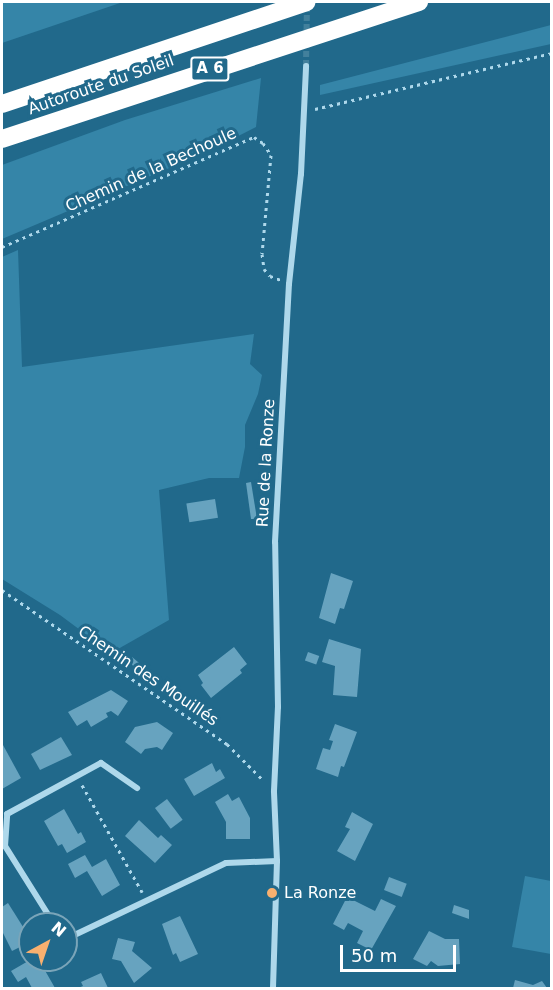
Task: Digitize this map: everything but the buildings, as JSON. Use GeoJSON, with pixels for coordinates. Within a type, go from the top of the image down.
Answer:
{"type":"FeatureCollection","features":[{"type":"Feature","properties":{"kind":"highway","name":"Autoroute du Soleil"},"geometry":{"type":"LineString","coordinates":[[2,104],[306,2]]}},
{"type":"Feature","properties":{"kind":"highway","name":"Autoroute du Soleil"},"geometry":{"type":"LineString","coordinates":[[2,140],[420,2]]}},
{"type":"Feature","properties":{"kind":"street","name":"Rue de la Ronze"},"geometry":{"type":"LineString","coordinates":[[273,988],[277,861],[274,791],[278,707],[275,542],[289,284],[301,174],[306,66]]}},
{"type":"Feature","properties":{"kind":"street"},"geometry":{"type":"LineString","coordinates":[[46,912],[5,846],[7,814],[101,763],[137,788]]}},
{"type":"Feature","properties":{"kind":"street"},"geometry":{"type":"LineString","coordinates":[[78,933],[226,863],[277,861]]}},
{"type":"Feature","properties":{"kind":"path"},"geometry":{"type":"LineString","coordinates":[[304,111],[552,52]]}},
{"type":"Feature","properties":{"kind":"path","name":"Chemin de la Bechoule"},"geometry":{"type":"LineString","coordinates":[[2,247],[254,137],[263,142],[271,155],[262,254],[264,269],[270,276],[289,284]]}},
{"type":"Feature","properties":{"kind":"path","name":"Chemin des Mouillés"},"geometry":{"type":"LineString","coordinates":[[2,590],[227,744],[274,791]]}},
{"type":"Feature","properties":{"kind":"path"},"geometry":{"type":"LineString","coordinates":[[77,776],[147,900]]}},
{"type":"Feature","properties":{"kind":"shaded area"},"geometry":{"type":"Polygon","coordinates":[[[2,2],[123,2],[2,43],[2,2]]]}},
{"type":"Feature","properties":{"kind":"shaded area"},"geometry":{"type":"Polygon","coordinates":[[[551,25],[551,44],[320,95],[320,85],[551,25]]]}},
{"type":"Feature","properties":{"kind":"shaded area"},"geometry":{"type":"Polygon","coordinates":[[[261,78],[256,127],[207,152],[2,239],[2,165],[125,120],[261,78]]]}},
{"type":"Feature","properties":{"kind":"shaded area"},"geometry":{"type":"Polygon","coordinates":[[[18,250],[22,367],[254,334],[250,364],[262,375],[258,394],[245,425],[245,447],[239,478],[209,478],[159,490],[169,620],[111,653],[60,615],[2,579],[2,257],[18,250]]]}},
{"type":"Feature","properties":{"kind":"shaded area"},"geometry":{"type":"Polygon","coordinates":[[[525,876],[551,881],[551,954],[512,947],[525,876]]]}},
{"type":"Feature","properties":{"kind":"tunnel"},"geometry":{"type":"LineString","coordinates":[[306,66],[307,4]]}},
{"type":"Feature","properties":{"kind":"place","name":"La Ronze"},"geometry":{"type":"Point","coordinates":[272,893]}}]}
